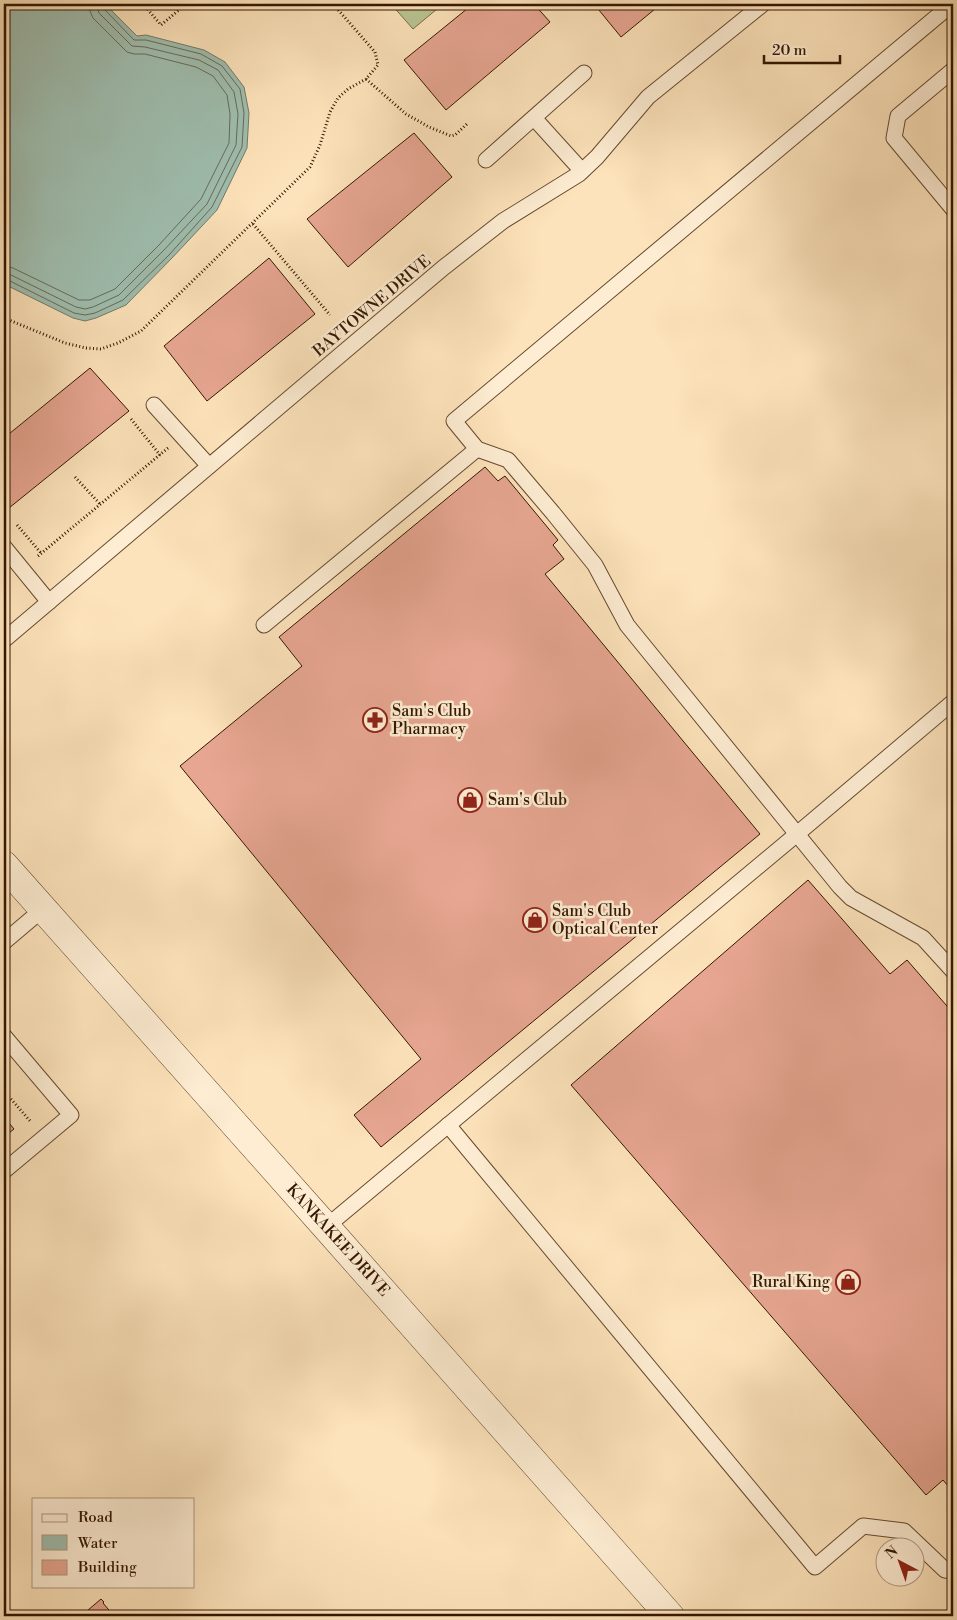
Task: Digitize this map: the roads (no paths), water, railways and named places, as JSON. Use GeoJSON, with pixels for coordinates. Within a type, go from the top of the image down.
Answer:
{"type":"FeatureCollection","features":[{"type":"Feature","properties":{"kind":"street","name":"KANKAKEE DRIVE"},"geometry":{"type":"LineString","coordinates":[[4,865],[670,1616]]}},
{"type":"Feature","properties":{"kind":"lane","name":"BAYTOWNE DRIVE"},"geometry":{"type":"LineString","coordinates":[[4,640],[436,275],[503,221],[582,171],[597,157],[648,97],[763,4]]}},
{"type":"Feature","properties":{"kind":"lane"},"geometry":{"type":"LineString","coordinates":[[952,4],[454,421],[477,449],[508,460],[514,467],[595,565],[626,626],[840,887],[851,898],[923,938],[953,971]]}},
{"type":"Feature","properties":{"kind":"lane"},"geometry":{"type":"LineString","coordinates":[[953,70],[898,116],[894,138],[953,209]]}},
{"type":"Feature","properties":{"kind":"lane"},"geometry":{"type":"LineString","coordinates":[[486,160],[584,73]]}},
{"type":"Feature","properties":{"kind":"lane"},"geometry":{"type":"LineString","coordinates":[[534,118],[582,171]]}},
{"type":"Feature","properties":{"kind":"lane"},"geometry":{"type":"LineString","coordinates":[[154,405],[209,466]]}},
{"type":"Feature","properties":{"kind":"lane"},"geometry":{"type":"LineString","coordinates":[[264,625],[477,449]]}},
{"type":"Feature","properties":{"kind":"lane"},"geometry":{"type":"LineString","coordinates":[[4,547],[48,602]]}},
{"type":"Feature","properties":{"kind":"lane"},"geometry":{"type":"LineString","coordinates":[[326,1227],[953,702]]}},
{"type":"Feature","properties":{"kind":"lane"},"geometry":{"type":"LineString","coordinates":[[4,942],[43,909]]}},
{"type":"Feature","properties":{"kind":"lane"},"geometry":{"type":"LineString","coordinates":[[4,1036],[71,1115],[4,1171]]}},
{"type":"Feature","properties":{"kind":"lane"},"geometry":{"type":"LineString","coordinates":[[448,1125],[815,1567],[863,1526],[904,1531],[944,1570],[953,1571]]}},
{"type":"Feature","properties":{"kind":"water"},"geometry":{"type":"Polygon","coordinates":[[[4,4],[105,4],[137,36],[146,35],[204,50],[225,62],[244,87],[249,113],[247,148],[217,210],[126,305],[96,318],[85,321],[73,318],[4,284],[4,4]]]}},
{"type":"Feature","properties":{"kind":"place","name":"Sam's Club Pharmacy"},"geometry":{"type":"Point","coordinates":[375,720]}},
{"type":"Feature","properties":{"kind":"place","name":"Sam's Club"},"geometry":{"type":"Point","coordinates":[470,800]}},
{"type":"Feature","properties":{"kind":"place","name":"Sam's Club Optical Center"},"geometry":{"type":"Point","coordinates":[535,920]}},
{"type":"Feature","properties":{"kind":"place","name":"Rural King"},"geometry":{"type":"Point","coordinates":[848,1282]}}]}
